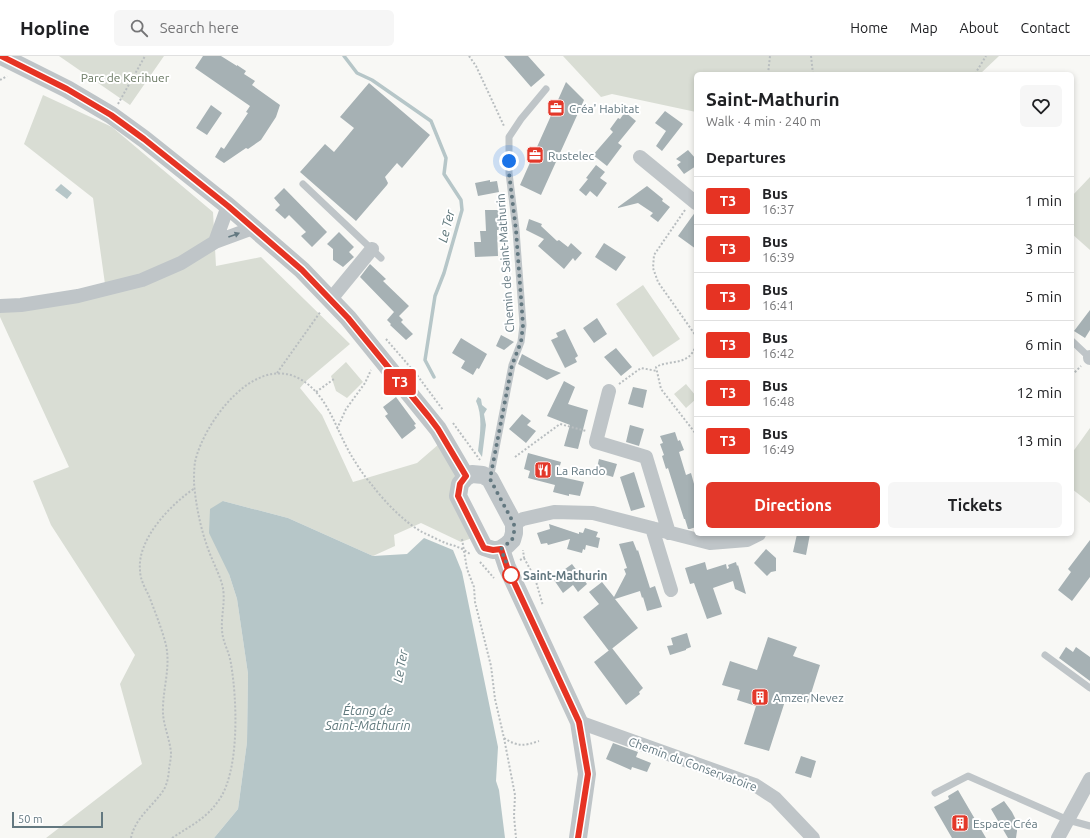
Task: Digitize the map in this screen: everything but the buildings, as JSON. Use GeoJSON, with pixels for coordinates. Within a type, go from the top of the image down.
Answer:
{"type":"FeatureCollection","features":[{"type":"Feature","properties":{"kind":"street"},"geometry":{"type":"LineString","coordinates":[[1,56],[67,89],[111,115],[144,139],[228,206],[302,270],[331,299],[357,329],[438,429],[466,476]]}},
{"type":"Feature","properties":{"kind":"street"},"geometry":{"type":"LineString","coordinates":[[640,157],[694,202]]}},
{"type":"Feature","properties":{"kind":"street"},"geometry":{"type":"LineString","coordinates":[[215,242],[228,206]]}},
{"type":"Feature","properties":{"kind":"street"},"geometry":{"type":"LineString","coordinates":[[0,306],[21,305],[78,296],[142,280],[181,263],[215,242],[254,228]]}},
{"type":"Feature","properties":{"kind":"street"},"geometry":{"type":"LineString","coordinates":[[331,299],[377,254]]}},
{"type":"Feature","properties":{"kind":"street"},"geometry":{"type":"LineString","coordinates":[[609,391],[596,442],[646,456],[669,532]]}},
{"type":"Feature","properties":{"kind":"street"},"geometry":{"type":"LineString","coordinates":[[478,474],[490,479],[514,524],[512,540],[501,549],[493,550],[484,548],[458,496],[460,484],[466,476],[478,474]]}},
{"type":"Feature","properties":{"kind":"street"},"geometry":{"type":"LineString","coordinates":[[514,524],[523,519],[554,512],[593,514],[710,543],[747,540],[755,536]]}},
{"type":"Feature","properties":{"kind":"street"},"geometry":{"type":"LineString","coordinates":[[652,528],[671,590]]}},
{"type":"Feature","properties":{"kind":"street"},"geometry":{"type":"LineString","coordinates":[[501,549],[507,567],[579,722],[588,774],[578,838]]}},
{"type":"Feature","properties":{"kind":"street","name":"Chemin du Conservatoire"},"geometry":{"type":"LineString","coordinates":[[579,722],[755,785],[775,798],[814,838]]}},
{"type":"Feature","properties":{"kind":"street"},"geometry":{"type":"LineString","coordinates":[[1058,838],[1090,779]]}},
{"type":"Feature","properties":{"kind":"lane"},"geometry":{"type":"LineString","coordinates":[[509,137],[521,119],[546,89]]}},
{"type":"Feature","properties":{"kind":"lane","name":"Chemin de Saint-Mathurin"},"geometry":{"type":"LineString","coordinates":[[490,479],[512,365],[521,342],[523,325],[516,230],[509,173],[509,137]]}},
{"type":"Feature","properties":{"kind":"lane"},"geometry":{"type":"LineString","coordinates":[[303,184],[377,254]]}},
{"type":"Feature","properties":{"kind":"lane"},"geometry":{"type":"LineString","coordinates":[[1074,343],[1090,358]]}},
{"type":"Feature","properties":{"kind":"lane"},"geometry":{"type":"LineString","coordinates":[[1045,655],[1090,688]]}},
{"type":"Feature","properties":{"kind":"lane"},"geometry":{"type":"LineString","coordinates":[[935,793],[968,776],[1068,820],[1090,826]]}},
{"type":"Feature","properties":{"kind":"path"},"geometry":{"type":"LineString","coordinates":[[111,115],[145,56]]}},
{"type":"Feature","properties":{"kind":"path"},"geometry":{"type":"LineString","coordinates":[[469,56],[476,66],[509,137]]}},
{"type":"Feature","properties":{"kind":"path"},"geometry":{"type":"LineString","coordinates":[[768,72],[770,56]]}},
{"type":"Feature","properties":{"kind":"path"},"geometry":{"type":"LineString","coordinates":[[811,56],[813,72]]}},
{"type":"Feature","properties":{"kind":"path"},"geometry":{"type":"LineString","coordinates":[[976,72],[986,56]]}},
{"type":"Feature","properties":{"kind":"path"},"geometry":{"type":"LineString","coordinates":[[694,202],[654,255],[652,268],[658,282],[694,333]]}},
{"type":"Feature","properties":{"kind":"path"},"geometry":{"type":"LineString","coordinates":[[277,373],[331,299]]}},
{"type":"Feature","properties":{"kind":"path"},"geometry":{"type":"LineString","coordinates":[[694,349],[691,354],[685,359],[669,364],[663,363],[656,367],[661,390],[694,431]]}},
{"type":"Feature","properties":{"kind":"path"},"geometry":{"type":"LineString","coordinates":[[338,429],[346,409],[365,383],[371,368]]}},
{"type":"Feature","properties":{"kind":"path"},"geometry":{"type":"LineString","coordinates":[[609,391],[641,368],[657,371]]}},
{"type":"Feature","properties":{"kind":"path"},"geometry":{"type":"LineString","coordinates":[[172,838],[208,813],[220,798],[227,783],[232,762],[236,731],[233,675],[231,661],[223,636],[221,619],[224,597],[222,584],[209,553],[200,525],[195,488],[194,464],[211,423],[235,396],[252,381],[277,373],[294,376],[305,382],[316,392],[329,410],[351,455],[372,486],[407,521],[421,531],[447,544],[459,547],[472,555]]}},
{"type":"Feature","properties":{"kind":"path"},"geometry":{"type":"LineString","coordinates":[[316,392],[334,379]]}},
{"type":"Feature","properties":{"kind":"path"},"geometry":{"type":"LineString","coordinates":[[515,457],[560,424],[583,430]]}},
{"type":"Feature","properties":{"kind":"path"},"geometry":{"type":"LineString","coordinates":[[131,838],[132,832],[139,818],[164,790],[169,770],[171,752],[163,716],[163,702],[168,668],[166,644],[143,583],[140,570],[141,557],[147,541],[157,524],[181,497],[195,488]]}},
{"type":"Feature","properties":{"kind":"path"},"geometry":{"type":"LineString","coordinates":[[464,550],[467,570],[474,587],[475,602],[491,666],[495,699],[515,794],[514,816],[516,838]]}},
{"type":"Feature","properties":{"kind":"path"},"geometry":{"type":"LineString","coordinates":[[476,558],[493,575],[496,581]]}},
{"type":"Feature","properties":{"kind":"path"},"geometry":{"type":"LineString","coordinates":[[504,738],[519,745],[528,745],[539,741]]}},
{"type":"Feature","properties":{"kind":"green space","name":"Parc de Kerihuer"},"geometry":{"type":"Polygon","coordinates":[[[59,56],[164,56],[130,105],[59,56]]]}},
{"type":"Feature","properties":{"kind":"green space"},"geometry":{"type":"Polygon","coordinates":[[[563,56],[999,56],[982,72],[694,72],[694,112],[612,94],[601,97],[563,56]]]}},
{"type":"Feature","properties":{"kind":"green space"},"geometry":{"type":"Polygon","coordinates":[[[43,95],[112,127],[213,212],[216,266],[261,257],[350,344],[305,382],[300,388],[322,415],[353,482],[417,463],[439,444],[460,477],[450,498],[472,538],[461,542],[421,523],[394,535],[395,546],[373,556],[288,518],[223,501],[229,574],[237,599],[248,674],[247,742],[238,809],[214,838],[46,838],[142,764],[120,684],[135,655],[51,525],[33,481],[69,467],[0,317],[0,313],[105,284],[93,198],[24,144],[43,95]]]}},
{"type":"Feature","properties":{"kind":"green space"},"geometry":{"type":"Polygon","coordinates":[[[1090,177],[1090,250],[1074,236],[1074,194],[1090,177]]]}},
{"type":"Feature","properties":{"kind":"green space"},"geometry":{"type":"Polygon","coordinates":[[[643,285],[680,339],[653,357],[616,304],[643,285]]]}},
{"type":"Feature","properties":{"kind":"green space"},"geometry":{"type":"Polygon","coordinates":[[[346,362],[363,382],[347,398],[336,391],[331,376],[346,362]]]}},
{"type":"Feature","properties":{"kind":"green space"},"geometry":{"type":"Polygon","coordinates":[[[686,384],[694,394],[694,401],[686,408],[674,394],[686,384]]]}},
{"type":"Feature","properties":{"kind":"green space"},"geometry":{"type":"Polygon","coordinates":[[[1090,428],[1090,503],[1074,491],[1074,450],[1090,428]]]}},
{"type":"Feature","properties":{"kind":"water"},"geometry":{"type":"Polygon","coordinates":[[[61,184],[72,193],[67,199],[55,190],[61,184]]]}},
{"type":"Feature","properties":{"kind":"water"},"geometry":{"type":"Polygon","coordinates":[[[478,397],[481,399],[482,405],[487,409],[484,414],[486,425],[482,457],[478,451],[480,439],[480,413],[476,401],[478,397]]]}},
{"type":"Feature","properties":{"kind":"water","name":"Étang de Saint-Mathurin"},"geometry":{"type":"Polygon","coordinates":[[[223,501],[288,518],[373,556],[407,554],[424,538],[453,550],[462,572],[498,747],[496,781],[499,790],[505,838],[214,838],[238,809],[247,742],[248,674],[237,599],[229,574],[209,533],[210,509],[223,501]]]}},
{"type":"Feature","properties":{"kind":"waterway","name":"Le Ter"},"geometry":{"type":"LineString","coordinates":[[344,56],[357,73],[372,80],[431,121],[446,158],[444,174],[461,200],[462,210],[444,273],[435,296],[425,360],[434,377]]}},
{"type":"Feature","properties":{"kind":"bus line","name":"T3"},"geometry":{"type":"LineString","coordinates":[[1,56],[67,89],[111,115],[144,139],[228,206],[302,270],[331,299],[355,326],[438,429],[466,476],[460,484],[458,496],[468,517],[484,548],[493,550],[501,549],[507,567],[579,722],[588,774],[578,838]]}},
{"type":"Feature","properties":{"kind":"place","name":"Créa' Habitat"},"geometry":{"type":"Point","coordinates":[556,108]}},
{"type":"Feature","properties":{"kind":"place","name":"Rustelec"},"geometry":{"type":"Point","coordinates":[535,155]}},
{"type":"Feature","properties":{"kind":"place","name":"La Rando"},"geometry":{"type":"Point","coordinates":[543,470]}},
{"type":"Feature","properties":{"kind":"place","name":"Saint-Mathurin"},"geometry":{"type":"Point","coordinates":[511,575]}},
{"type":"Feature","properties":{"kind":"place","name":"Amzer Nevez"},"geometry":{"type":"Point","coordinates":[760,697]}},
{"type":"Feature","properties":{"kind":"place","name":"Espace Créa"},"geometry":{"type":"Point","coordinates":[960,823]}},
{"type":"Feature","properties":{"kind":"route"},"geometry":{"type":"LineString","coordinates":[[509,161],[523,325],[521,342],[512,365],[490,479],[514,524],[512,540],[501,549],[513,580],[511,575]]}}]}
